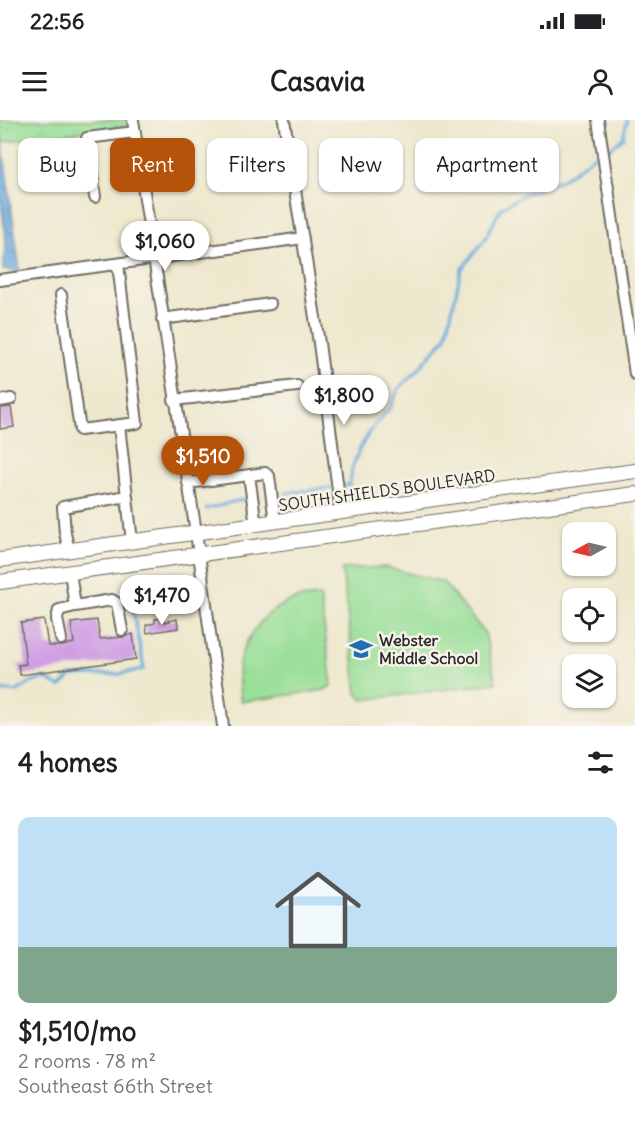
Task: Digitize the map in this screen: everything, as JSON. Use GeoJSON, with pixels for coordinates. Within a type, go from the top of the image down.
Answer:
{"type":"FeatureCollection","features":[{"type":"Feature","properties":{"kind":"main road","name":"SOUTH SHIELDS BOULEVARD"},"geometry":{"type":"LineString","coordinates":[[0,560],[635,471]]}},
{"type":"Feature","properties":{"kind":"main road"},"geometry":{"type":"LineString","coordinates":[[0,582],[635,494]]}},
{"type":"Feature","properties":{"kind":"street"},"geometry":{"type":"LineString","coordinates":[[133,120],[223,726]]}},
{"type":"Feature","properties":{"kind":"street"},"geometry":{"type":"LineString","coordinates":[[284,120],[303,238],[341,513]]}},
{"type":"Feature","properties":{"kind":"street"},"geometry":{"type":"LineString","coordinates":[[598,120],[635,374]]}},
{"type":"Feature","properties":{"kind":"street"},"geometry":{"type":"LineString","coordinates":[[95,197],[87,138],[135,132]]}},
{"type":"Feature","properties":{"kind":"street"},"geometry":{"type":"LineString","coordinates":[[0,280],[303,238]]}},
{"type":"Feature","properties":{"kind":"street"},"geometry":{"type":"LineString","coordinates":[[61,295],[80,430],[137,423],[118,264]]}},
{"type":"Feature","properties":{"kind":"street"},"geometry":{"type":"LineString","coordinates":[[162,319],[270,304]]}},
{"type":"Feature","properties":{"kind":"street"},"geometry":{"type":"LineString","coordinates":[[174,400],[297,386]]}},
{"type":"Feature","properties":{"kind":"street"},"geometry":{"type":"LineString","coordinates":[[119,425],[132,542]]}},
{"type":"Feature","properties":{"kind":"street"},"geometry":{"type":"LineString","coordinates":[[188,483],[265,473],[269,476],[275,522]]}},
{"type":"Feature","properties":{"kind":"street"},"geometry":{"type":"LineString","coordinates":[[249,475],[256,525]]}},
{"type":"Feature","properties":{"kind":"street"},"geometry":{"type":"LineString","coordinates":[[69,551],[63,507],[127,496]]}},
{"type":"Feature","properties":{"kind":"street"},"geometry":{"type":"LineString","coordinates":[[70,572],[75,606]]}},
{"type":"Feature","properties":{"kind":"street"},"geometry":{"type":"LineString","coordinates":[[61,639],[57,619],[59,610],[75,606],[115,601],[122,630]]}},
{"type":"Feature","properties":{"kind":"green space"},"geometry":{"type":"Polygon","coordinates":[[[0,120],[126,120],[127,126],[18,138],[18,140],[2,142],[0,120]]]}},
{"type":"Feature","properties":{"kind":"green space"},"geometry":{"type":"Polygon","coordinates":[[[385,567],[443,582],[485,633],[496,683],[363,700],[357,693],[342,569],[385,567]]]}},
{"type":"Feature","properties":{"kind":"green space"},"geometry":{"type":"Polygon","coordinates":[[[320,596],[332,685],[324,690],[241,702],[239,664],[252,633],[267,616],[286,603],[299,598],[320,596]]]}},
{"type":"Feature","properties":{"kind":"water"},"geometry":{"type":"Polygon","coordinates":[[[0,127],[20,271],[3,270],[6,237],[0,196],[0,127]]]}},
{"type":"Feature","properties":{"kind":"building"},"geometry":{"type":"Polygon","coordinates":[[[11,407],[14,427],[0,429],[0,408],[11,407]]]}},
{"type":"Feature","properties":{"kind":"building"},"geometry":{"type":"Polygon","coordinates":[[[163,618],[164,622],[177,619],[178,628],[147,633],[146,625],[155,623],[155,619],[163,618]]]}},
{"type":"Feature","properties":{"kind":"building"},"geometry":{"type":"Polygon","coordinates":[[[44,620],[48,646],[74,643],[71,623],[97,620],[100,639],[133,634],[136,659],[20,675],[18,665],[26,664],[21,623],[44,620]]]}},
{"type":"Feature","properties":{"kind":"waterway"},"geometry":{"type":"LineString","coordinates":[[608,150],[623,138],[627,120]]}},
{"type":"Feature","properties":{"kind":"waterway"},"geometry":{"type":"LineString","coordinates":[[345,485],[350,485],[352,468],[359,450],[370,431],[391,407],[399,388],[446,337],[461,270],[485,239],[501,208],[523,195],[563,179],[596,154]]}},
{"type":"Feature","properties":{"kind":"waterway"},"geometry":{"type":"LineString","coordinates":[[286,493],[331,488]]}},
{"type":"Feature","properties":{"kind":"waterway"},"geometry":{"type":"LineString","coordinates":[[206,509],[245,499]]}},
{"type":"Feature","properties":{"kind":"waterway"},"geometry":{"type":"LineString","coordinates":[[0,690],[16,692],[30,683],[45,678],[60,687],[71,676],[119,674],[144,669],[133,610],[156,577]]}},
{"type":"Feature","properties":{"kind":"place","name":"Webster Middle School"},"geometry":{"type":"Point","coordinates":[361,649]}}]}
